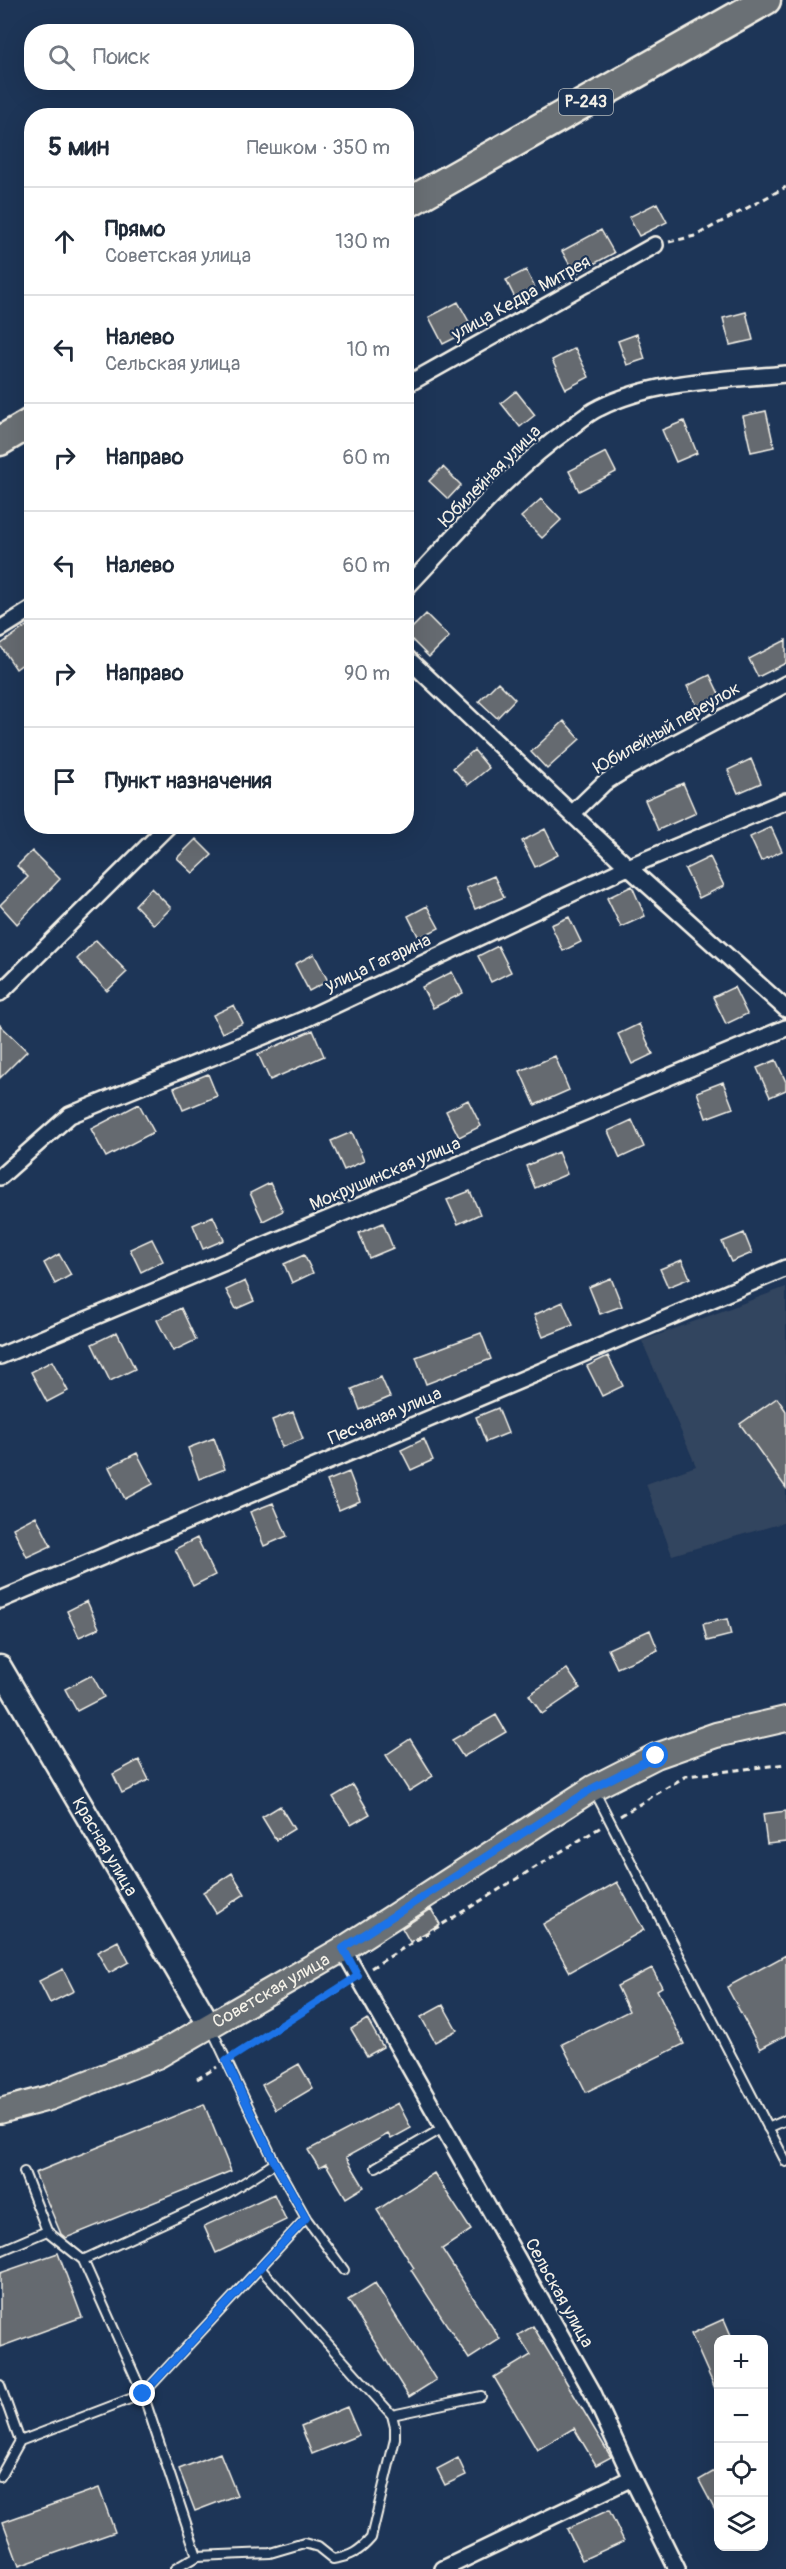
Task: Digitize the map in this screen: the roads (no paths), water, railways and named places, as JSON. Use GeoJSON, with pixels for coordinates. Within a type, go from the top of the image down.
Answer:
{"type":"FeatureCollection","features":[{"type":"Feature","properties":{"kind":"highway","name":"Р-243"},"geometry":{"type":"LineString","coordinates":[[414,199],[766,0]]}},
{"type":"Feature","properties":{"kind":"highway"},"geometry":{"type":"LineString","coordinates":[[0,441],[24,427]]}},
{"type":"Feature","properties":{"kind":"main road","name":"Советская улица"},"geometry":{"type":"LineString","coordinates":[[0,2111],[49,2098],[157,2056],[343,1948],[593,1788],[656,1756],[716,1735],[786,1719]]}},
{"type":"Feature","properties":{"kind":"street","name":"улица Кедра Митрея"},"geometry":{"type":"LineString","coordinates":[[414,381],[655,245]]}},
{"type":"Feature","properties":{"kind":"street","name":"Юбилейная улица"},"geometry":{"type":"LineString","coordinates":[[414,580],[522,467],[598,408],[636,394],[677,385],[786,374]]}},
{"type":"Feature","properties":{"kind":"street"},"geometry":{"type":"LineString","coordinates":[[0,628],[24,614]]}},
{"type":"Feature","properties":{"kind":"street"},"geometry":{"type":"LineString","coordinates":[[414,665],[628,867],[786,1009]]}},
{"type":"Feature","properties":{"kind":"street","name":"Юбилейный переулок"},"geometry":{"type":"LineString","coordinates":[[572,814],[603,783],[786,684]]}},
{"type":"Feature","properties":{"kind":"street","name":"улица Гагарина"},"geometry":{"type":"LineString","coordinates":[[0,1177],[70,1115],[303,1020],[628,867],[786,801]]}},
{"type":"Feature","properties":{"kind":"street"},"geometry":{"type":"LineString","coordinates":[[0,993],[160,834]]}},
{"type":"Feature","properties":{"kind":"street","name":"Мокрушинская улица"},"geometry":{"type":"LineString","coordinates":[[0,1356],[786,1028]]}},
{"type":"Feature","properties":{"kind":"street","name":"Песчаная улица"},"geometry":{"type":"LineString","coordinates":[[0,1600],[786,1268]]}},
{"type":"Feature","properties":{"kind":"street","name":"Красная улица"},"geometry":{"type":"LineString","coordinates":[[0,1667],[210,2026]]}},
{"type":"Feature","properties":{"kind":"street","name":"Сельская улица"},"geometry":{"type":"LineString","coordinates":[[343,1948],[592,2391],[677,2569]]}},
{"type":"Feature","properties":{"kind":"street"},"geometry":{"type":"LineString","coordinates":[[443,2569],[632,2478]]}},
{"type":"Feature","properties":{"kind":"lane"},"geometry":{"type":"LineString","coordinates":[[593,1788],[786,2162]]}},
{"type":"Feature","properties":{"kind":"lane"},"geometry":{"type":"LineString","coordinates":[[210,2026],[275,2163],[306,2218],[344,2270]]}},
{"type":"Feature","properties":{"kind":"lane"},"geometry":{"type":"LineString","coordinates":[[768,2128],[786,2120]]}},
{"type":"Feature","properties":{"kind":"lane"},"geometry":{"type":"LineString","coordinates":[[376,2167],[443,2127]]}},
{"type":"Feature","properties":{"kind":"lane"},"geometry":{"type":"LineString","coordinates":[[83,2260],[226,2194],[275,2163]]}},
{"type":"Feature","properties":{"kind":"lane"},"geometry":{"type":"LineString","coordinates":[[24,2172],[47,2231],[83,2260],[143,2394],[197,2556]]}},
{"type":"Feature","properties":{"kind":"lane"},"geometry":{"type":"LineString","coordinates":[[0,2477],[20,2441],[143,2394],[306,2218]]}},
{"type":"Feature","properties":{"kind":"lane"},"geometry":{"type":"LineString","coordinates":[[0,2251],[47,2231]]}},
{"type":"Feature","properties":{"kind":"lane"},"geometry":{"type":"LineString","coordinates":[[175,2569],[197,2556],[270,2553],[304,2543],[318,2547],[333,2559],[348,2557],[363,2548],[371,2538],[395,2439],[392,2415],[260,2268]]}},
{"type":"Feature","properties":{"kind":"lane"},"geometry":{"type":"LineString","coordinates":[[0,2385],[20,2441]]}},
{"type":"Feature","properties":{"kind":"lane"},"geometry":{"type":"LineString","coordinates":[[392,2415],[481,2396]]}}]}
